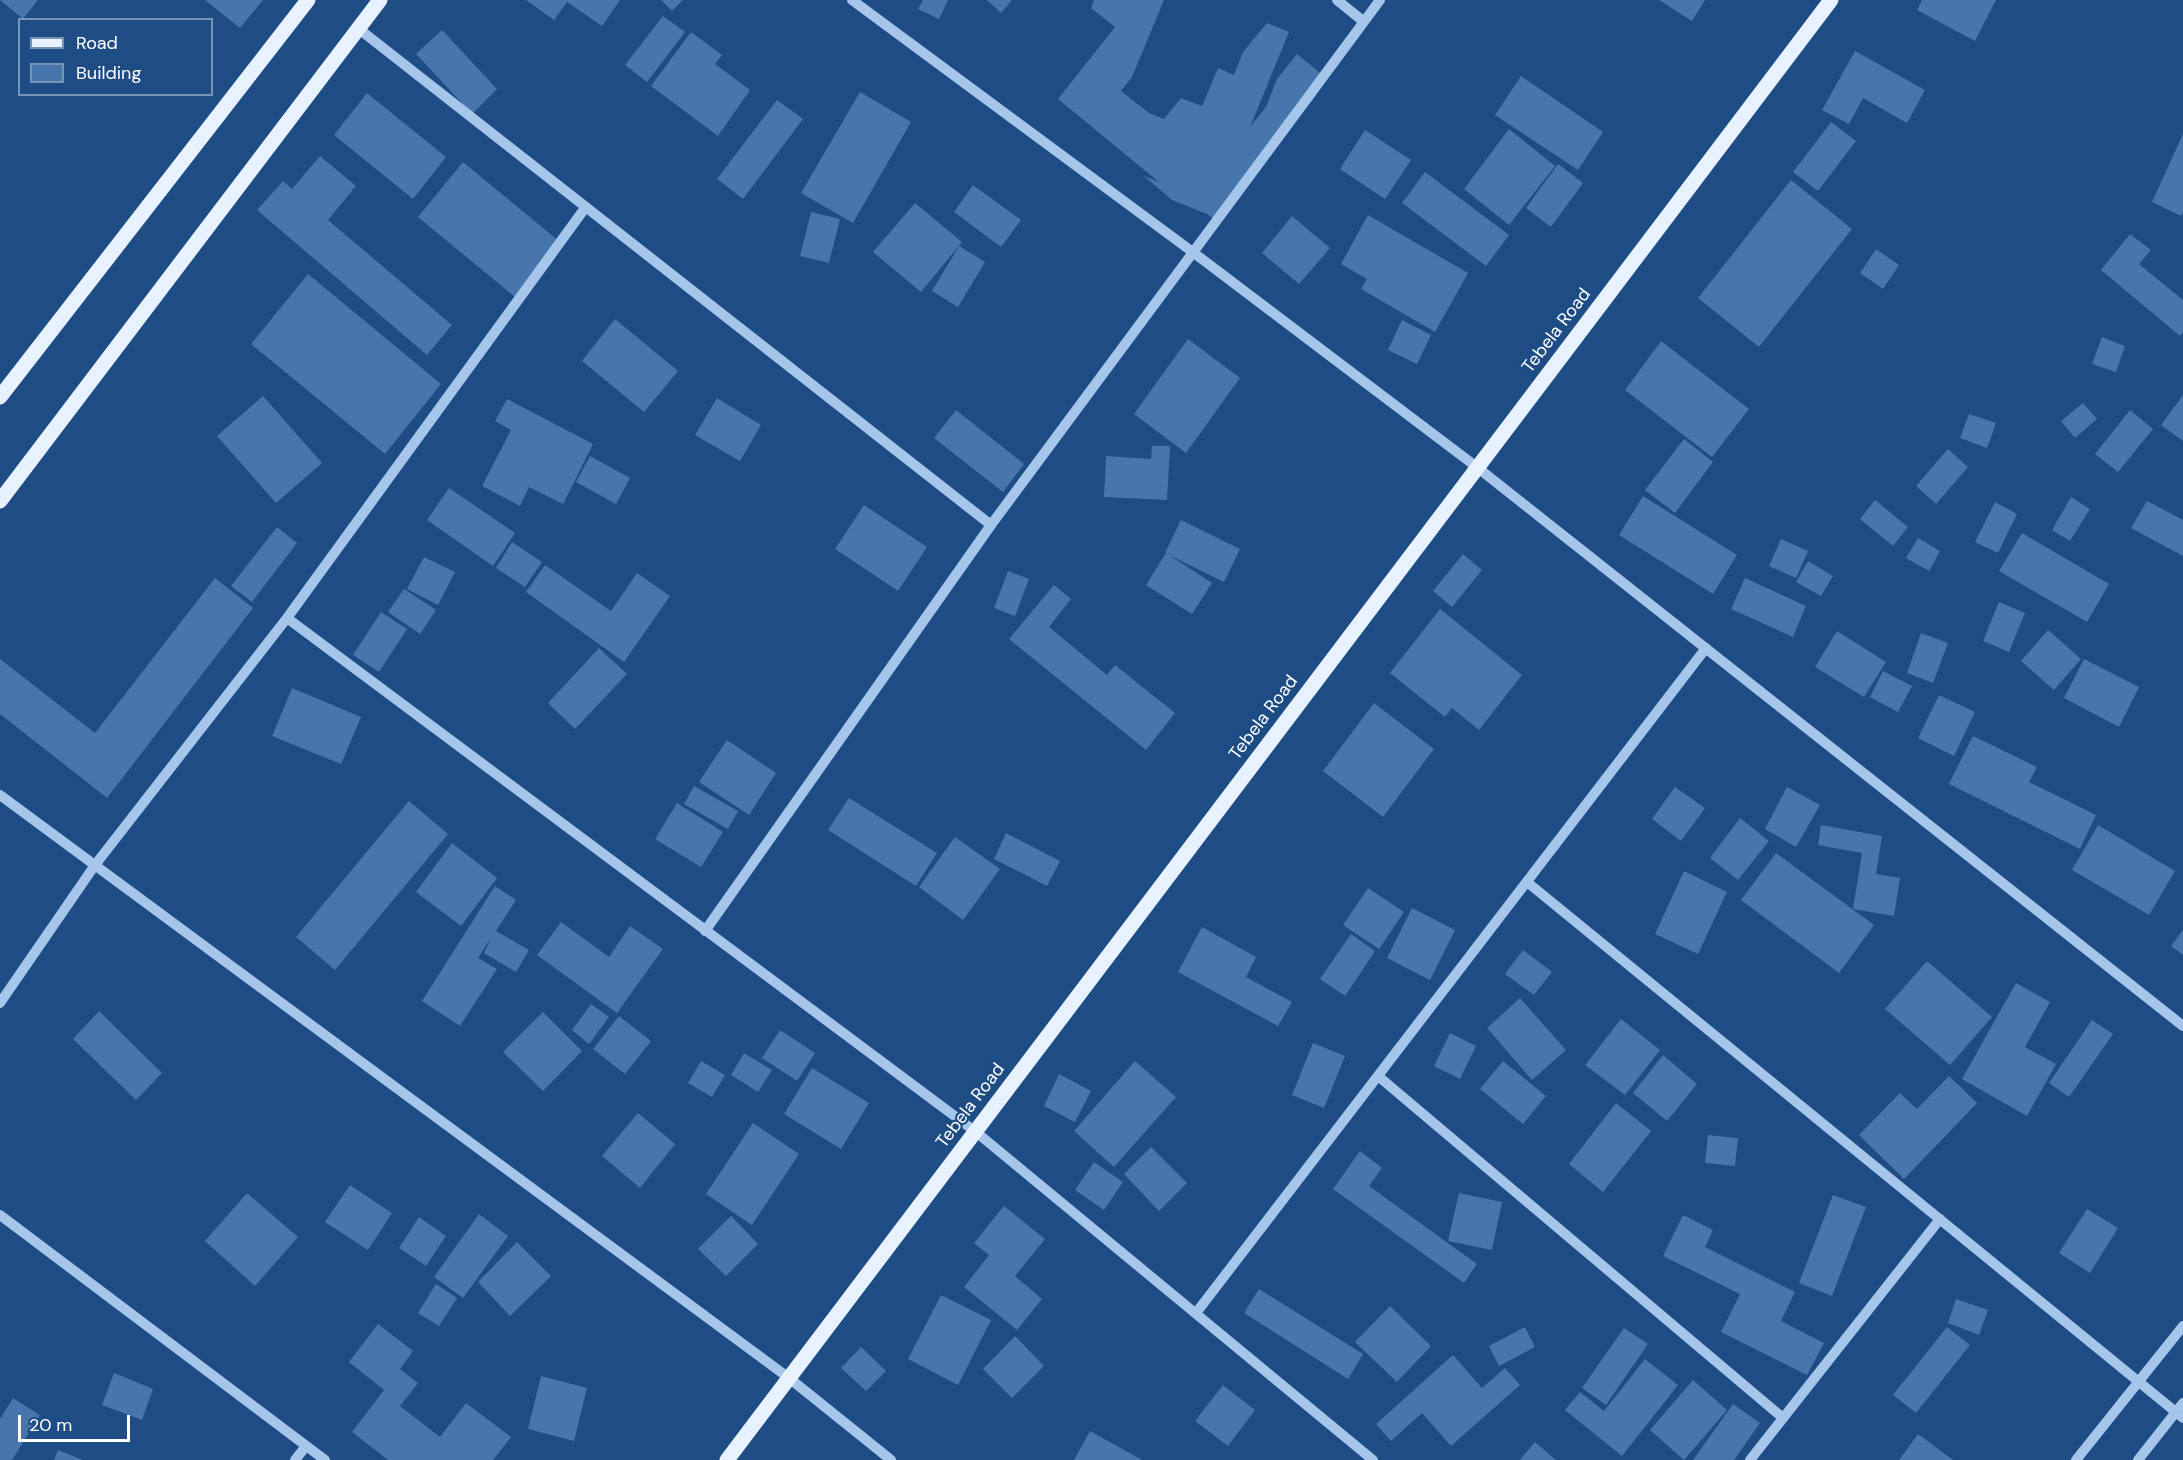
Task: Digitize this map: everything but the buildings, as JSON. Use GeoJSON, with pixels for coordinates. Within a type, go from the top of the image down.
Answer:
{"type":"FeatureCollection","features":[{"type":"Feature","properties":{"kind":"main road"},"geometry":{"type":"LineString","coordinates":[[0,397],[308,0]]}},
{"type":"Feature","properties":{"kind":"main road"},"geometry":{"type":"LineString","coordinates":[[0,501],[380,0]]}},
{"type":"Feature","properties":{"kind":"main road","name":"Tebela Road"},"geometry":{"type":"LineString","coordinates":[[728,1460],[1831,0]]}},
{"type":"Feature","properties":{"kind":"street"},"geometry":{"type":"LineString","coordinates":[[852,0],[1194,253],[1478,468],[2183,1026]]}},
{"type":"Feature","properties":{"kind":"street"},"geometry":{"type":"LineString","coordinates":[[1337,0],[1363,21]]}},
{"type":"Feature","properties":{"kind":"street"},"geometry":{"type":"LineString","coordinates":[[705,931],[991,525],[1380,0]]}},
{"type":"Feature","properties":{"kind":"street"},"geometry":{"type":"LineString","coordinates":[[359,28],[991,525]]}},
{"type":"Feature","properties":{"kind":"street"},"geometry":{"type":"LineString","coordinates":[[0,1003],[95,865],[287,618],[585,208]]}},
{"type":"Feature","properties":{"kind":"street"},"geometry":{"type":"LineString","coordinates":[[287,618],[976,1132],[1373,1460]]}},
{"type":"Feature","properties":{"kind":"street"},"geometry":{"type":"LineString","coordinates":[[1196,1313],[1706,648]]}},
{"type":"Feature","properties":{"kind":"street"},"geometry":{"type":"LineString","coordinates":[[0,795],[789,1378],[891,1460]]}},
{"type":"Feature","properties":{"kind":"street"},"geometry":{"type":"LineString","coordinates":[[1527,882],[2139,1381],[2181,1411],[2138,1460]]}},
{"type":"Feature","properties":{"kind":"street"},"geometry":{"type":"LineString","coordinates":[[1378,1076],[1783,1419]]}},
{"type":"Feature","properties":{"kind":"street"},"geometry":{"type":"LineString","coordinates":[[0,1215],[325,1460]]}},
{"type":"Feature","properties":{"kind":"street"},"geometry":{"type":"LineString","coordinates":[[1750,1460],[1940,1219]]}},
{"type":"Feature","properties":{"kind":"street"},"geometry":{"type":"LineString","coordinates":[[2076,1460],[2183,1326]]}},
{"type":"Feature","properties":{"kind":"street"},"geometry":{"type":"LineString","coordinates":[[295,1460],[306,1446]]}}]}
